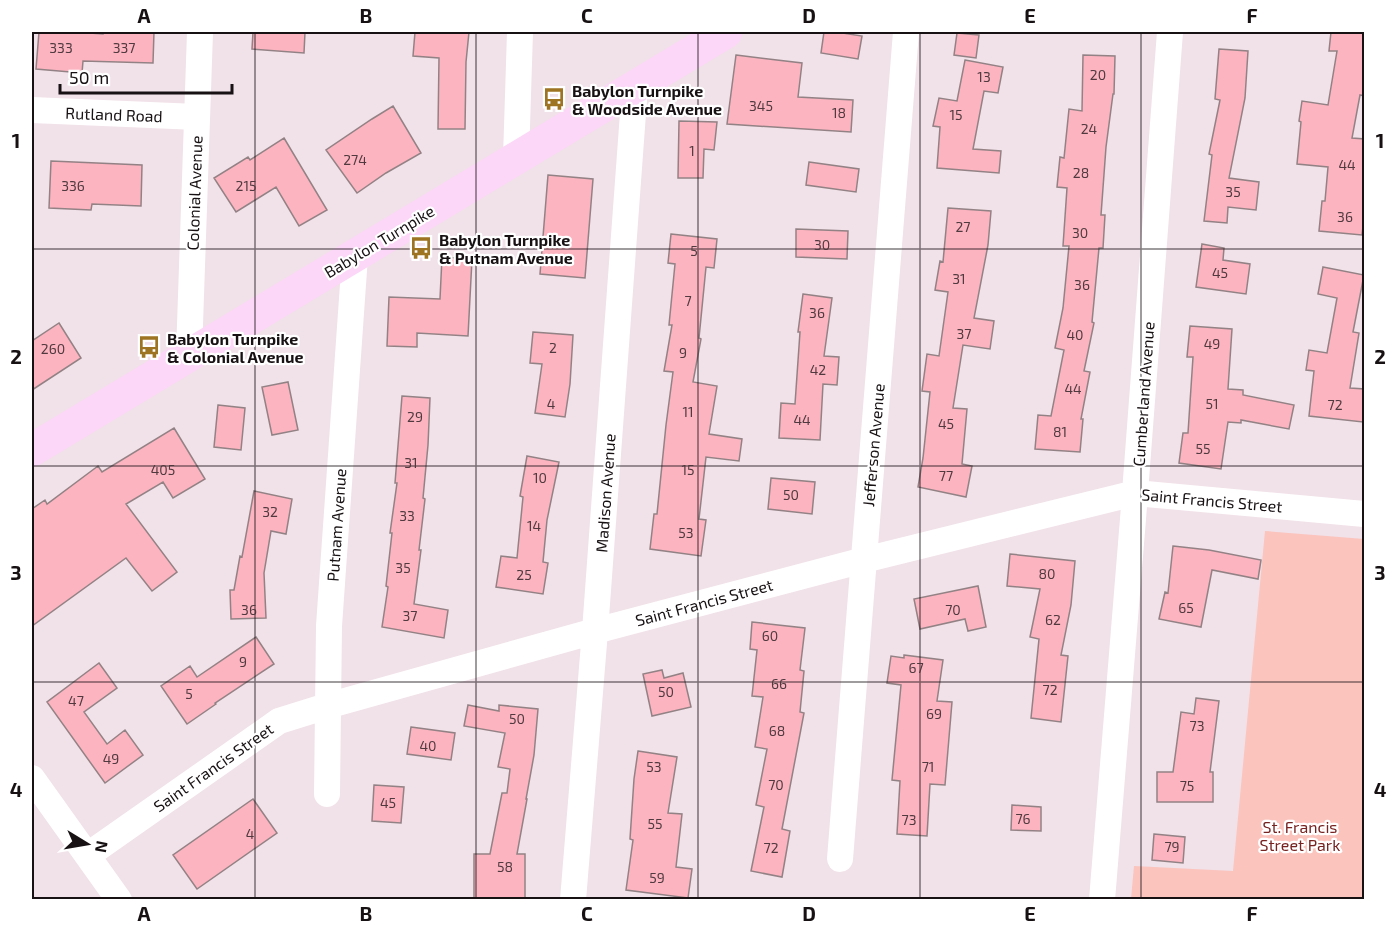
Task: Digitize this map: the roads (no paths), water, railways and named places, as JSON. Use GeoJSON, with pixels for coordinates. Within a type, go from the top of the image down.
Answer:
{"type":"FeatureCollection","features":[{"type":"Feature","properties":{"kind":"main road","name":"Babylon Turnpike"},"geometry":{"type":"LineString","coordinates":[[32,450],[726,32]]}},
{"type":"Feature","properties":{"kind":"street","name":"Colonial Avenue"},"geometry":{"type":"LineString","coordinates":[[189,354],[200,32]]}},
{"type":"Feature","properties":{"kind":"street"},"geometry":{"type":"LineString","coordinates":[[516,158],[520,32]]}},
{"type":"Feature","properties":{"kind":"street","name":"Jefferson Avenue"},"geometry":{"type":"LineString","coordinates":[[840,859],[906,32]]}},
{"type":"Feature","properties":{"kind":"street","name":"Cumberland Avenue"},"geometry":{"type":"LineString","coordinates":[[1102,900],[1170,32]]}},
{"type":"Feature","properties":{"kind":"street","name":"Madison Avenue"},"geometry":{"type":"LineString","coordinates":[[573,900],[595,631],[634,86]]}},
{"type":"Feature","properties":{"kind":"street","name":"Rutland Road"},"geometry":{"type":"LineString","coordinates":[[32,110],[197,117]]}},
{"type":"Feature","properties":{"kind":"street","name":"Putnam Avenue"},"geometry":{"type":"LineString","coordinates":[[327,794],[329,626],[355,256]]}},
{"type":"Feature","properties":{"kind":"street","name":"Saint Francis Street"},"geometry":{"type":"LineString","coordinates":[[88,855],[279,721],[595,631],[1135,492],[1365,514]]}},
{"type":"Feature","properties":{"kind":"street"},"geometry":{"type":"LineString","coordinates":[[32,778],[119,900]]}},
{"type":"Feature","properties":{"kind":"place","name":"Babylon Turnpike & Woodside Avenue"},"geometry":{"type":"Point","coordinates":[554,99]}},
{"type":"Feature","properties":{"kind":"place","name":"Babylon Turnpike & Putnam Avenue"},"geometry":{"type":"Point","coordinates":[421,248]}},
{"type":"Feature","properties":{"kind":"place","name":"Babylon Turnpike & Colonial Avenue"},"geometry":{"type":"Point","coordinates":[149,347]}},
{"type":"Feature","properties":{"kind":"park label","name":"St. Francis Street Park"},"geometry":{"type":"Point","coordinates":[1300,835]}}]}
